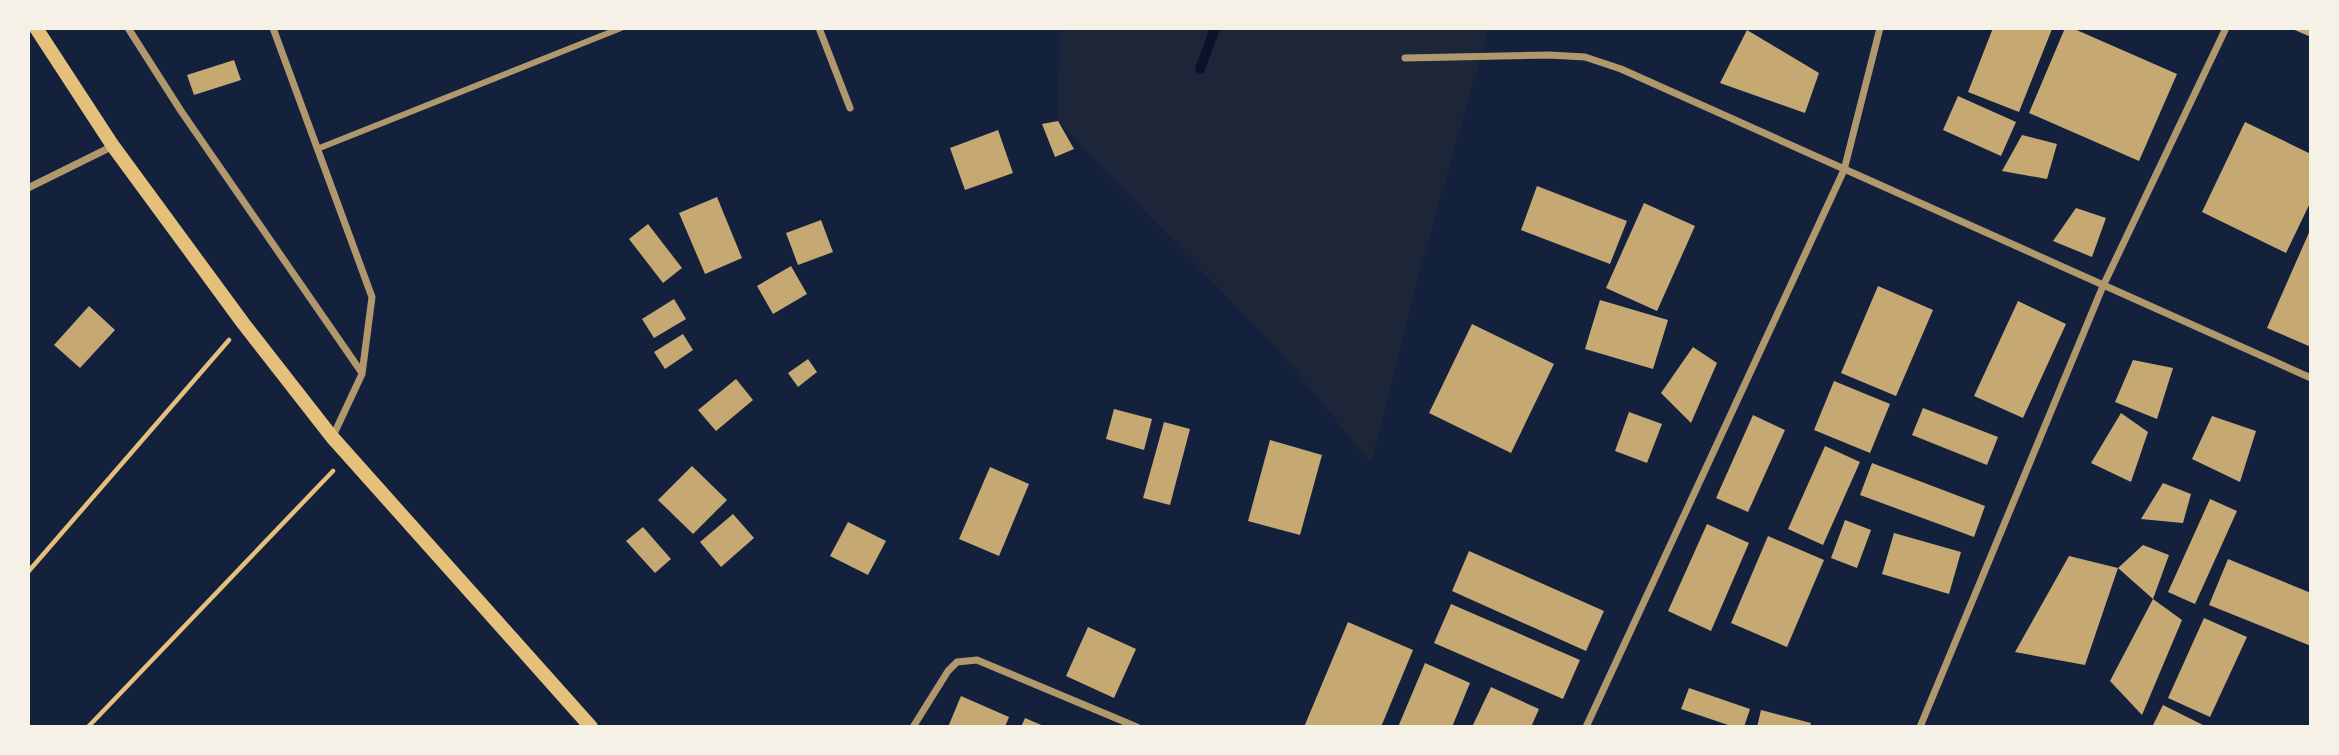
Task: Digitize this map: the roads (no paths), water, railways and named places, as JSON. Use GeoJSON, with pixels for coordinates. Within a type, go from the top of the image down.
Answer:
{"type":"FeatureCollection","features":[{"type":"Feature","properties":{"kind":"main road"},"geometry":{"type":"LineString","coordinates":[[36,28],[113,146],[243,323],[332,437],[591,727]]}},
{"type":"Feature","properties":{"kind":"street"},"geometry":{"type":"LineString","coordinates":[[128,28],[181,111],[362,374]]}},
{"type":"Feature","properties":{"kind":"street"},"geometry":{"type":"LineString","coordinates":[[273,28],[372,297],[362,374],[332,437]]}},
{"type":"Feature","properties":{"kind":"street"},"geometry":{"type":"LineString","coordinates":[[317,149],[621,28]]}},
{"type":"Feature","properties":{"kind":"street"},"geometry":{"type":"LineString","coordinates":[[820,28],[850,108]]}},
{"type":"Feature","properties":{"kind":"street"},"geometry":{"type":"LineString","coordinates":[[1586,727],[1844,170],[1880,28]]}},
{"type":"Feature","properties":{"kind":"street"},"geometry":{"type":"LineString","coordinates":[[1920,727],[2103,286],[2227,28]]}},
{"type":"Feature","properties":{"kind":"street"},"geometry":{"type":"LineString","coordinates":[[1405,58],[1549,55],[1585,57],[1621,69],[2311,378]]}},
{"type":"Feature","properties":{"kind":"street"},"geometry":{"type":"LineString","coordinates":[[28,188],[113,146]]}},
{"type":"Feature","properties":{"kind":"street"},"geometry":{"type":"LineString","coordinates":[[913,727],[948,671],[957,662],[977,660],[1137,727]]}},
{"type":"Feature","properties":{"kind":"waterway"},"geometry":{"type":"LineString","coordinates":[[1200,69],[1215,28]]}}]}
